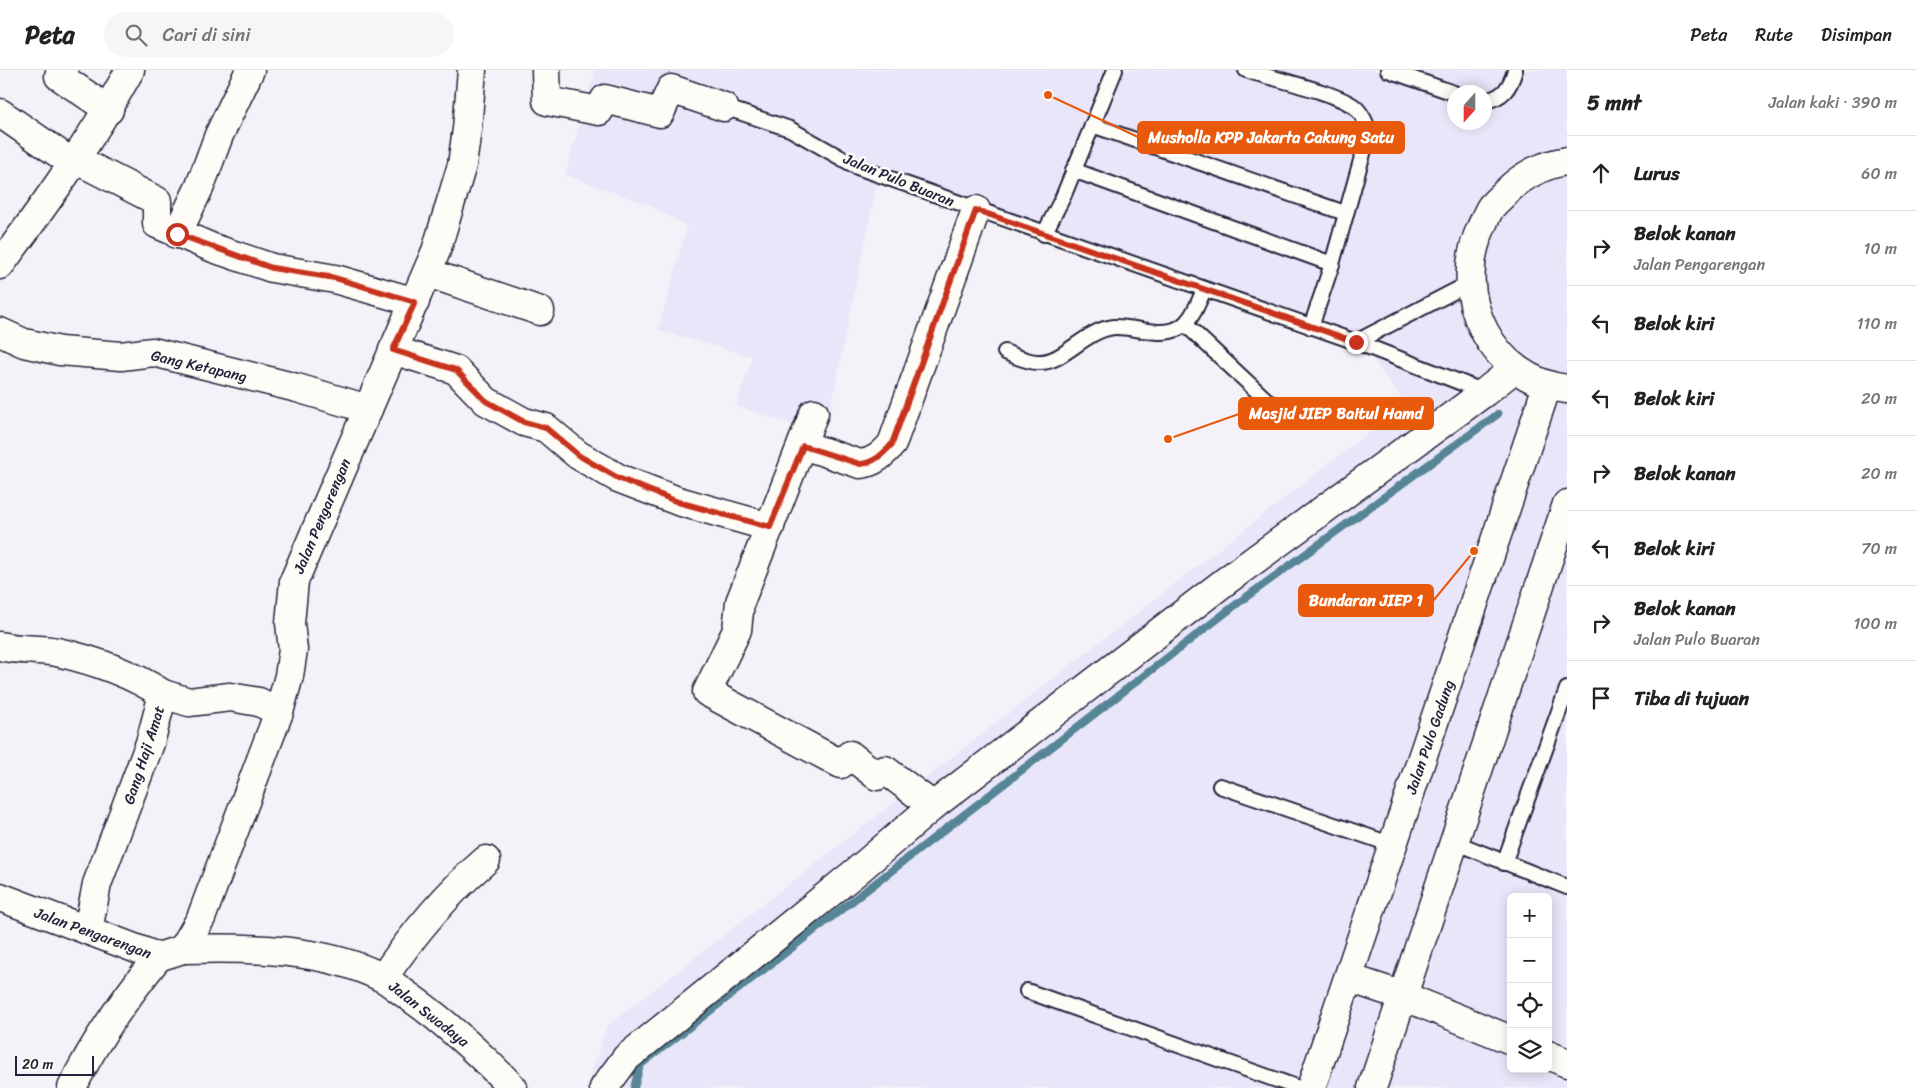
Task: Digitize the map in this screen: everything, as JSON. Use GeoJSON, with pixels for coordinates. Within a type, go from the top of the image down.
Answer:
{"type":"FeatureCollection","features":[{"type":"Feature","properties":{"kind":"street"},"geometry":{"type":"LineString","coordinates":[[64,70],[59,76],[109,110]]}},
{"type":"Feature","properties":{"kind":"street"},"geometry":{"type":"LineString","coordinates":[[0,265],[74,164],[109,110],[130,70]]}},
{"type":"Feature","properties":{"kind":"street","name":"Jalan Pengarengan"},"geometry":{"type":"LineString","coordinates":[[0,897],[88,930],[170,953],[204,910],[279,712],[289,676],[293,650],[290,623],[294,581],[428,273],[462,165],[472,70]]}},
{"type":"Feature","properties":{"kind":"street","name":"Jalan Pulo Buaran"},"geometry":{"type":"LineString","coordinates":[[546,70],[547,101],[599,111],[605,99],[660,113],[671,89],[724,107]]}},
{"type":"Feature","properties":{"kind":"street"},"geometry":{"type":"LineString","coordinates":[[177,234],[200,186],[241,73]]}},
{"type":"Feature","properties":{"kind":"street"},"geometry":{"type":"LineString","coordinates":[[0,113],[74,164],[83,163],[158,202],[157,224],[177,234],[272,268],[335,278],[415,302]]}},
{"type":"Feature","properties":{"kind":"street"},"geometry":{"type":"LineString","coordinates":[[1557,387],[1514,368],[1492,344],[1477,315],[1470,282],[1474,244],[1491,208],[1518,180],[1554,163],[1567,161]]}},
{"type":"Feature","properties":{"kind":"street"},"geometry":{"type":"LineString","coordinates":[[803,446],[860,464],[869,463],[883,454],[892,444],[976,210]]}},
{"type":"Feature","properties":{"kind":"street"},"geometry":{"type":"LineString","coordinates":[[428,273],[540,311]]}},
{"type":"Feature","properties":{"kind":"street","name":"Gang Ketapang"},"geometry":{"type":"LineString","coordinates":[[0,332],[24,343],[60,351],[121,356],[153,352],[297,388],[368,409]]}},
{"type":"Feature","properties":{"kind":"street"},"geometry":{"type":"LineString","coordinates":[[393,350],[456,370],[486,401],[524,422],[546,428],[578,455],[618,478],[678,502],[770,527]]}},
{"type":"Feature","properties":{"kind":"street"},"geometry":{"type":"LineString","coordinates":[[604,1088],[626,1058],[858,871],[933,806],[1223,584],[1485,392],[1514,368]]}},
{"type":"Feature","properties":{"kind":"street","name":"Jalan Pulo Gadung"},"geometry":{"type":"LineString","coordinates":[[1311,1088],[1394,845],[1557,387]]}},
{"type":"Feature","properties":{"kind":"street"},"geometry":{"type":"LineString","coordinates":[[814,413],[803,446],[740,602],[737,630],[707,692],[841,764],[850,755],[877,776],[885,770],[933,806]]}},
{"type":"Feature","properties":{"kind":"street"},"geometry":{"type":"LineString","coordinates":[[1372,1088],[1567,504]]}},
{"type":"Feature","properties":{"kind":"street"},"geometry":{"type":"LineString","coordinates":[[0,646],[19,650],[55,651],[86,660],[145,682],[164,694]]}},
{"type":"Feature","properties":{"kind":"street","name":"Gang Haji Amat"},"geometry":{"type":"LineString","coordinates":[[88,930],[97,884],[150,743],[164,694],[189,702],[230,698],[259,702],[279,712]]}},
{"type":"Feature","properties":{"kind":"street"},"geometry":{"type":"LineString","coordinates":[[383,978],[408,940],[458,884],[486,860]]}},
{"type":"Feature","properties":{"kind":"street","name":"Jalan Swadaya"},"geometry":{"type":"LineString","coordinates":[[170,953],[218,948],[323,956],[383,978],[437,1016],[478,1052],[513,1088]]}},
{"type":"Feature","properties":{"kind":"street"},"geometry":{"type":"LineString","coordinates":[[72,1088],[101,1035],[133,988],[170,953]]}},
{"type":"Feature","properties":{"kind":"street"},"geometry":{"type":"LineString","coordinates":[[1349,978],[1403,996],[1507,1038]]}},
{"type":"Feature","properties":{"kind":"street"},"geometry":{"type":"LineString","coordinates":[[1552,1057],[1567,1063]]}},
{"type":"Feature","properties":{"kind":"lane"},"geometry":{"type":"LineString","coordinates":[[1044,234],[1115,70]]}},
{"type":"Feature","properties":{"kind":"lane"},"geometry":{"type":"LineString","coordinates":[[1246,70],[1340,99],[1355,107],[1365,118],[1369,132],[1332,264],[1311,327]]}},
{"type":"Feature","properties":{"kind":"lane"},"geometry":{"type":"LineString","coordinates":[[1388,70],[1447,91]]}},
{"type":"Feature","properties":{"kind":"lane"},"geometry":{"type":"LineString","coordinates":[[1492,100],[1497,99],[1511,84],[1516,70]]}},
{"type":"Feature","properties":{"kind":"lane","name":"Jalan Pulo Buaran"},"geometry":{"type":"LineString","coordinates":[[724,107],[790,129],[857,167],[1356,342],[1485,392]]}},
{"type":"Feature","properties":{"kind":"lane"},"geometry":{"type":"LineString","coordinates":[[1092,125],[1345,213]]}},
{"type":"Feature","properties":{"kind":"lane"},"geometry":{"type":"LineString","coordinates":[[1073,170],[1332,264]]}},
{"type":"Feature","properties":{"kind":"lane"},"geometry":{"type":"LineString","coordinates":[[1356,342],[1470,282]]}},
{"type":"Feature","properties":{"kind":"lane"},"geometry":{"type":"LineString","coordinates":[[1005,352],[1032,361],[1046,362],[1055,359],[1082,339],[1097,331],[1113,327],[1160,331],[1176,330],[1185,324],[1204,290]]}},
{"type":"Feature","properties":{"kind":"lane"},"geometry":{"type":"LineString","coordinates":[[1185,324],[1275,408]]}},
{"type":"Feature","properties":{"kind":"lane"},"geometry":{"type":"LineString","coordinates":[[1504,863],[1567,689]]}},
{"type":"Feature","properties":{"kind":"lane"},"geometry":{"type":"LineString","coordinates":[[1220,786],[1394,845]]}},
{"type":"Feature","properties":{"kind":"lane"},"geometry":{"type":"LineString","coordinates":[[1454,842],[1567,887]]}},
{"type":"Feature","properties":{"kind":"lane"},"geometry":{"type":"LineString","coordinates":[[1027,991],[1299,1088]]}},
{"type":"Feature","properties":{"kind":"shaded area"},"geometry":{"type":"Polygon","coordinates":[[[595,70],[1567,70],[1567,1088],[586,1088],[607,1026],[1405,404],[1368,353],[877,184],[825,436],[736,406],[752,357],[658,330],[687,226],[649,205],[565,175],[595,70]]]}},
{"type":"Feature","properties":{"kind":"waterway"},"geometry":{"type":"LineString","coordinates":[[634,1088],[640,1065],[1238,603],[1498,414]]}},
{"type":"Feature","properties":{"kind":"place","name":"Musholla KPP Jakarta Cakung Satu"},"geometry":{"type":"Point","coordinates":[1048,95]}},
{"type":"Feature","properties":{"kind":"place","name":"Masjid JIEP Baitul Hamd"},"geometry":{"type":"Point","coordinates":[1168,439]}},
{"type":"Feature","properties":{"kind":"place","name":"Bundaran JIEP 1"},"geometry":{"type":"Point","coordinates":[1474,551]}},
{"type":"Feature","properties":{"kind":"route"},"geometry":{"type":"LineString","coordinates":[[177,234],[272,268],[335,278],[415,302],[393,350],[456,370],[486,401],[524,422],[546,428],[578,455],[618,478],[678,502],[717,511],[770,527],[803,446],[860,464],[869,463],[883,454],[892,444],[976,210],[1356,342]]}}]}
